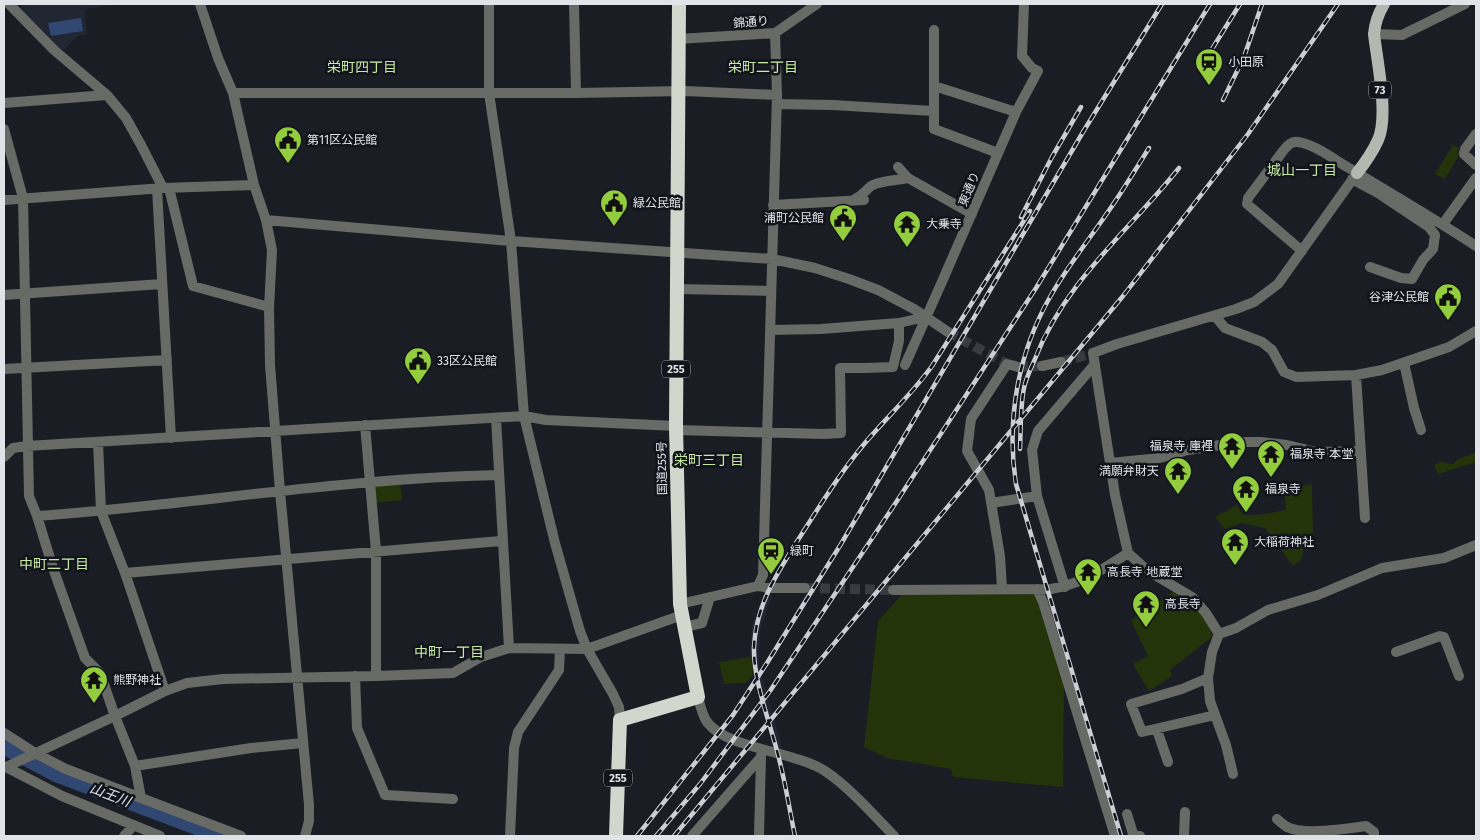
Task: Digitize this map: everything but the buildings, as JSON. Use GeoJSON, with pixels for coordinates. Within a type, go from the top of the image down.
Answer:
{"type":"FeatureCollection","features":[{"type":"Feature","properties":{"kind":"highway","name":"255"},"geometry":{"type":"LineString","coordinates":[[678,39],[679,4]]}},
{"type":"Feature","properties":{"kind":"highway","name":"国道255号"},"geometry":{"type":"LineString","coordinates":[[678,39],[676,428],[682,615],[698,697]]}},
{"type":"Feature","properties":{"kind":"highway"},"geometry":{"type":"LineString","coordinates":[[620,720],[698,697]]}},
{"type":"Feature","properties":{"kind":"highway","name":"255"},"geometry":{"type":"LineString","coordinates":[[616,836],[620,720]]}},
{"type":"Feature","properties":{"kind":"main road","name":"73"},"geometry":{"type":"LineString","coordinates":[[1355,176],[1379,138],[1382,108],[1374,34],[1378,14],[1384,4]]}},
{"type":"Feature","properties":{"kind":"street"},"geometry":{"type":"LineString","coordinates":[[9,4],[54,50],[107,95],[126,118],[163,188],[193,286],[269,307]]}},
{"type":"Feature","properties":{"kind":"street"},"geometry":{"type":"LineString","coordinates":[[200,4],[220,64],[233,93],[254,185],[266,220],[272,250],[269,307],[270,356],[280,491],[309,805],[309,821],[305,836]]}},
{"type":"Feature","properties":{"kind":"street"},"geometry":{"type":"LineString","coordinates":[[489,4],[489,93],[511,241],[524,416],[555,543],[587,649],[613,694],[619,707],[620,720]]}},
{"type":"Feature","properties":{"kind":"street"},"geometry":{"type":"LineString","coordinates":[[574,4],[576,93]]}},
{"type":"Feature","properties":{"kind":"street","name":"錦通り"},"geometry":{"type":"LineString","coordinates":[[678,39],[776,33],[817,4]]}},
{"type":"Feature","properties":{"kind":"street","name":"東通り"},"geometry":{"type":"LineString","coordinates":[[904,365],[1016,112],[1038,71],[1032,68],[1022,56],[1024,4]]}},
{"type":"Feature","properties":{"kind":"street"},"geometry":{"type":"LineString","coordinates":[[1374,34],[1402,35],[1465,4]]}},
{"type":"Feature","properties":{"kind":"street"},"geometry":{"type":"LineString","coordinates":[[934,30],[934,129],[998,153]]}},
{"type":"Feature","properties":{"kind":"street"},"geometry":{"type":"LineString","coordinates":[[758,586],[763,574],[768,432],[777,99],[776,33]]}},
{"type":"Feature","properties":{"kind":"street"},"geometry":{"type":"LineString","coordinates":[[934,86],[1016,112]]}},
{"type":"Feature","properties":{"kind":"street"},"geometry":{"type":"LineString","coordinates":[[233,93],[576,93],[678,91],[833,105],[933,111]]}},
{"type":"Feature","properties":{"kind":"street"},"geometry":{"type":"LineString","coordinates":[[4,103],[107,95]]}},
{"type":"Feature","properties":{"kind":"street"},"geometry":{"type":"LineString","coordinates":[[4,129],[23,198],[29,496],[86,658],[100,673],[135,766],[141,798]]}},
{"type":"Feature","properties":{"kind":"street"},"geometry":{"type":"LineString","coordinates":[[1476,134],[1465,149],[1464,154],[1476,165]]}},
{"type":"Feature","properties":{"kind":"street"},"geometry":{"type":"LineString","coordinates":[[1302,251],[1247,204],[1248,198],[1283,151],[1295,141],[1313,147],[1429,227],[1435,235],[1433,249],[1423,260],[1412,279],[1401,278],[1370,267]]}},
{"type":"Feature","properties":{"kind":"street"},"geometry":{"type":"LineString","coordinates":[[898,167],[908,178],[972,214]]}},
{"type":"Feature","properties":{"kind":"street"},"geometry":{"type":"LineString","coordinates":[[1355,176],[1443,224],[1476,246]]}},
{"type":"Feature","properties":{"kind":"street"},"geometry":{"type":"LineString","coordinates":[[1219,634],[1206,613],[1192,597],[1148,571],[1128,553],[1115,495],[1093,353],[1117,344],[1215,316],[1254,302],[1278,284],[1355,176]]}},
{"type":"Feature","properties":{"kind":"street"},"geometry":{"type":"LineString","coordinates":[[852,200],[864,195],[871,187],[877,184],[908,178]]}},
{"type":"Feature","properties":{"kind":"street"},"geometry":{"type":"LineString","coordinates":[[1443,224],[1476,178]]}},
{"type":"Feature","properties":{"kind":"street"},"geometry":{"type":"LineString","coordinates":[[4,200],[163,188],[254,185]]}},
{"type":"Feature","properties":{"kind":"street"},"geometry":{"type":"LineString","coordinates":[[163,188],[162,284],[171,438]]}},
{"type":"Feature","properties":{"kind":"street"},"geometry":{"type":"LineString","coordinates":[[773,205],[864,200]]}},
{"type":"Feature","properties":{"kind":"street"},"geometry":{"type":"LineString","coordinates":[[266,220],[511,241],[772,259],[815,268],[849,278],[878,290],[914,309],[948,332]]}},
{"type":"Feature","properties":{"kind":"street"},"geometry":{"type":"LineString","coordinates":[[4,295],[162,284]]}},
{"type":"Feature","properties":{"kind":"street"},"geometry":{"type":"LineString","coordinates":[[677,289],[771,290]]}},
{"type":"Feature","properties":{"kind":"street"},"geometry":{"type":"LineString","coordinates":[[1215,316],[1224,328],[1262,342],[1272,350],[1284,372],[1296,377],[1356,375],[1382,370],[1449,347],[1476,331]]}},
{"type":"Feature","properties":{"kind":"street"},"geometry":{"type":"LineString","coordinates":[[770,330],[821,329],[899,323],[925,317]]}},
{"type":"Feature","properties":{"kind":"street"},"geometry":{"type":"LineString","coordinates":[[4,457],[14,448],[27,446],[524,416],[546,420],[676,428],[841,433],[840,368],[893,366],[899,341],[899,323]]}},
{"type":"Feature","properties":{"kind":"street"},"geometry":{"type":"LineString","coordinates":[[4,369],[167,360]]}},
{"type":"Feature","properties":{"kind":"street"},"geometry":{"type":"LineString","coordinates":[[1042,366],[1061,362]]}},
{"type":"Feature","properties":{"kind":"street"},"geometry":{"type":"LineString","coordinates":[[1404,362],[1421,430]]}},
{"type":"Feature","properties":{"kind":"street"},"geometry":{"type":"LineString","coordinates":[[1002,588],[1000,556],[990,490],[967,451],[971,419],[1007,364],[1018,366]]}},
{"type":"Feature","properties":{"kind":"street"},"geometry":{"type":"LineString","coordinates":[[1065,587],[1037,496],[1032,450],[1038,432],[1095,364]]}},
{"type":"Feature","properties":{"kind":"street"},"geometry":{"type":"LineString","coordinates":[[1356,375],[1366,518]]}},
{"type":"Feature","properties":{"kind":"street"},"geometry":{"type":"LineString","coordinates":[[496,418],[509,648]]}},
{"type":"Feature","properties":{"kind":"street"},"geometry":{"type":"LineString","coordinates":[[365,425],[376,550],[376,676]]}},
{"type":"Feature","properties":{"kind":"street"},"geometry":{"type":"LineString","coordinates":[[98,442],[101,511],[125,573],[165,691]]}},
{"type":"Feature","properties":{"kind":"street"},"geometry":{"type":"LineString","coordinates":[[1110,463],[1160,458],[1188,450],[1240,442],[1287,445],[1317,452],[1360,451]]}},
{"type":"Feature","properties":{"kind":"street"},"geometry":{"type":"LineString","coordinates":[[37,516],[101,511],[410,478],[499,475]]}},
{"type":"Feature","properties":{"kind":"street"},"geometry":{"type":"LineString","coordinates":[[991,503],[1037,496]]}},
{"type":"Feature","properties":{"kind":"street"},"geometry":{"type":"LineString","coordinates":[[125,573],[376,550],[502,541]]}},
{"type":"Feature","properties":{"kind":"street"},"geometry":{"type":"LineString","coordinates":[[1233,774],[1228,752],[1210,701],[1208,678],[1212,652],[1219,634],[1236,628],[1268,610],[1318,595],[1382,568],[1444,558],[1476,545]]}},
{"type":"Feature","properties":{"kind":"street"},"geometry":{"type":"LineString","coordinates":[[893,590],[1037,589],[1065,587],[1094,575],[1128,553]]}},
{"type":"Feature","properties":{"kind":"street"},"geometry":{"type":"LineString","coordinates":[[4,767],[165,691],[186,683],[202,680],[454,673],[481,657],[509,648],[587,649],[682,615],[710,597],[758,586],[804,588]]}},
{"type":"Feature","properties":{"kind":"street"},"geometry":{"type":"LineString","coordinates":[[1037,589],[1043,602],[1115,836]]}},
{"type":"Feature","properties":{"kind":"street"},"geometry":{"type":"LineString","coordinates":[[682,615],[702,623],[710,597]]}},
{"type":"Feature","properties":{"kind":"street"},"geometry":{"type":"LineString","coordinates":[[1396,652],[1440,636],[1444,637],[1460,676]]}},
{"type":"Feature","properties":{"kind":"street"},"geometry":{"type":"LineString","coordinates":[[510,836],[514,748],[518,732],[560,670],[560,649]]}},
{"type":"Feature","properties":{"kind":"street"},"geometry":{"type":"LineString","coordinates":[[355,676],[357,728],[385,795],[453,798]]}},
{"type":"Feature","properties":{"kind":"street"},"geometry":{"type":"LineString","coordinates":[[1208,678],[1182,690],[1131,704],[1142,732],[1215,715]]}},
{"type":"Feature","properties":{"kind":"street"},"geometry":{"type":"LineString","coordinates":[[698,697],[705,720],[716,732],[761,753],[788,756],[824,770],[894,836]]}},
{"type":"Feature","properties":{"kind":"street"},"geometry":{"type":"LineString","coordinates":[[1157,730],[1168,762]]}},
{"type":"Feature","properties":{"kind":"street"},"geometry":{"type":"LineString","coordinates":[[4,733],[35,753],[66,768],[241,836]]}},
{"type":"Feature","properties":{"kind":"street"},"geometry":{"type":"LineString","coordinates":[[135,766],[251,748],[303,743]]}},
{"type":"Feature","properties":{"kind":"street"},"geometry":{"type":"LineString","coordinates":[[692,836],[761,753]]}},
{"type":"Feature","properties":{"kind":"street"},"geometry":{"type":"LineString","coordinates":[[759,836],[761,753]]}},
{"type":"Feature","properties":{"kind":"street"},"geometry":{"type":"LineString","coordinates":[[4,767],[62,796],[160,836]]}},
{"type":"Feature","properties":{"kind":"street"},"geometry":{"type":"LineString","coordinates":[[1184,836],[1185,812]]}},
{"type":"Feature","properties":{"kind":"street"},"geometry":{"type":"LineString","coordinates":[[1127,814],[1133,834],[1140,836]]}},
{"type":"Feature","properties":{"kind":"street"},"geometry":{"type":"LineString","coordinates":[[1277,819],[1288,828],[1312,831],[1366,826],[1374,832],[1374,836]]}},
{"type":"Feature","properties":{"kind":"street"},"geometry":{"type":"LineString","coordinates":[[124,836],[134,825]]}},
{"type":"Feature","properties":{"kind":"shaded area"},"geometry":{"type":"Polygon","coordinates":[[[21,4],[126,4],[84,9],[87,34],[78,36],[61,52],[22,14],[21,4]]]}},
{"type":"Feature","properties":{"kind":"shaded area"},"geometry":{"type":"Polygon","coordinates":[[[765,591],[772,595],[760,630],[759,667],[783,750],[773,748],[750,657],[752,626],[765,591]]]}},
{"type":"Feature","properties":{"kind":"green space"},"geometry":{"type":"Polygon","coordinates":[[[1453,145],[1459,148],[1458,157],[1445,179],[1435,174],[1453,145]]]}},
{"type":"Feature","properties":{"kind":"green space"},"geometry":{"type":"Polygon","coordinates":[[[1475,453],[1476,462],[1438,474],[1434,465],[1440,462],[1453,464],[1458,459],[1475,453]]]}},
{"type":"Feature","properties":{"kind":"green space"},"geometry":{"type":"Polygon","coordinates":[[[400,482],[402,500],[375,503],[373,485],[400,482]]]}},
{"type":"Feature","properties":{"kind":"green space"},"geometry":{"type":"Polygon","coordinates":[[[1312,484],[1313,536],[1304,548],[1301,560],[1293,566],[1265,528],[1242,523],[1224,529],[1215,517],[1237,505],[1243,515],[1259,515],[1286,510],[1285,490],[1312,484]]]}},
{"type":"Feature","properties":{"kind":"green space"},"geometry":{"type":"Polygon","coordinates":[[[1174,591],[1189,599],[1202,614],[1213,636],[1170,670],[1172,676],[1149,691],[1133,664],[1148,656],[1131,620],[1174,591]]]}},
{"type":"Feature","properties":{"kind":"green space"},"geometry":{"type":"Polygon","coordinates":[[[1034,592],[1041,604],[1064,685],[1063,787],[953,777],[951,769],[887,758],[864,747],[878,621],[903,593],[1034,592]]]}},
{"type":"Feature","properties":{"kind":"green space"},"geometry":{"type":"Polygon","coordinates":[[[751,657],[754,673],[746,683],[724,684],[719,662],[751,657]]]}},
{"type":"Feature","properties":{"kind":"water"},"geometry":{"type":"Polygon","coordinates":[[[81,18],[83,31],[51,36],[48,23],[81,18]]]}},
{"type":"Feature","properties":{"kind":"waterway","name":"山王川"},"geometry":{"type":"LineString","coordinates":[[4,747],[57,775],[219,836]]}},
{"type":"Feature","properties":{"kind":"tunnel"},"geometry":{"type":"LineString","coordinates":[[948,332],[1007,364]]}},
{"type":"Feature","properties":{"kind":"tunnel"},"geometry":{"type":"LineString","coordinates":[[1061,362],[1093,353]]}},
{"type":"Feature","properties":{"kind":"tunnel"},"geometry":{"type":"LineString","coordinates":[[1018,367],[1042,366]]}},
{"type":"Feature","properties":{"kind":"tunnel"},"geometry":{"type":"LineString","coordinates":[[805,588],[893,590]]}},
{"type":"Feature","properties":{"kind":"railway"},"geometry":{"type":"LineString","coordinates":[[637,836],[733,715],[767,663],[841,544],[1083,132],[1162,4]]}},
{"type":"Feature","properties":{"kind":"railway"},"geometry":{"type":"LineString","coordinates":[[656,836],[700,784],[770,691],[893,507],[1036,288],[1210,4]]}},
{"type":"Feature","properties":{"kind":"railway"},"geometry":{"type":"LineString","coordinates":[[1212,49],[1240,4]]}},
{"type":"Feature","properties":{"kind":"railway"},"geometry":{"type":"LineString","coordinates":[[1223,100],[1244,57],[1262,4]]}},
{"type":"Feature","properties":{"kind":"railway"},"geometry":{"type":"LineString","coordinates":[[674,836],[1123,296],[1248,134],[1338,4]]}},
{"type":"Feature","properties":{"kind":"railway"},"geometry":{"type":"LineString","coordinates":[[1021,217],[1052,157],[1081,107]]}},
{"type":"Feature","properties":{"kind":"railway"},"geometry":{"type":"LineString","coordinates":[[1121,836],[1016,484],[1013,460],[1014,411],[1023,364],[1039,318],[1064,274],[1117,199],[1149,148]]}},
{"type":"Feature","properties":{"kind":"railway"},"geometry":{"type":"LineString","coordinates":[[1020,449],[1024,388],[1048,331],[1063,305],[1081,281],[1179,168]]}},
{"type":"Feature","properties":{"kind":"railway"},"geometry":{"type":"LineString","coordinates":[[795,836],[785,783],[756,672],[754,647],[758,618],[768,592],[781,568],[829,492],[865,443],[932,366],[1030,211]]}},
{"type":"Feature","properties":{"kind":"place","name":"小田原"},"geometry":{"type":"Point","coordinates":[1209,86]}},
{"type":"Feature","properties":{"kind":"place","name":"第11区公民館"},"geometry":{"type":"Point","coordinates":[288,164]}},
{"type":"Feature","properties":{"kind":"place","name":"緑公民館"},"geometry":{"type":"Point","coordinates":[614,227]}},
{"type":"Feature","properties":{"kind":"place","name":"浦町公民館"},"geometry":{"type":"Point","coordinates":[843,242]}},
{"type":"Feature","properties":{"kind":"place","name":"大乗寺"},"geometry":{"type":"Point","coordinates":[907,248]}},
{"type":"Feature","properties":{"kind":"place","name":"谷津公民館"},"geometry":{"type":"Point","coordinates":[1448,321]}},
{"type":"Feature","properties":{"kind":"place","name":"33区公民館"},"geometry":{"type":"Point","coordinates":[418,385]}},
{"type":"Feature","properties":{"kind":"place","name":"福泉寺 庫裡"},"geometry":{"type":"Point","coordinates":[1232,470]}},
{"type":"Feature","properties":{"kind":"place","name":"福泉寺 本堂"},"geometry":{"type":"Point","coordinates":[1271,478]}},
{"type":"Feature","properties":{"kind":"place","name":"満願弁財天"},"geometry":{"type":"Point","coordinates":[1178,495]}},
{"type":"Feature","properties":{"kind":"place","name":"福泉寺"},"geometry":{"type":"Point","coordinates":[1246,513]}},
{"type":"Feature","properties":{"kind":"place","name":"大稲荷神社"},"geometry":{"type":"Point","coordinates":[1235,566]}},
{"type":"Feature","properties":{"kind":"place","name":"緑町"},"geometry":{"type":"Point","coordinates":[771,575]}},
{"type":"Feature","properties":{"kind":"place","name":"高長寺 地蔵堂"},"geometry":{"type":"Point","coordinates":[1088,596]}},
{"type":"Feature","properties":{"kind":"place","name":"高長寺"},"geometry":{"type":"Point","coordinates":[1146,628]}},
{"type":"Feature","properties":{"kind":"place","name":"熊野神社"},"geometry":{"type":"Point","coordinates":[94,704]}},
{"type":"Feature","properties":{"kind":"district","name":"栄町四丁目"},"geometry":{"type":"Point","coordinates":[362,67]}},
{"type":"Feature","properties":{"kind":"district","name":"栄町二丁目"},"geometry":{"type":"Point","coordinates":[763,67]}},
{"type":"Feature","properties":{"kind":"district","name":"城山一丁目"},"geometry":{"type":"Point","coordinates":[1302,170]}},
{"type":"Feature","properties":{"kind":"district","name":"栄町三丁目"},"geometry":{"type":"Point","coordinates":[709,460]}},
{"type":"Feature","properties":{"kind":"district","name":"中町二丁目"},"geometry":{"type":"Point","coordinates":[54,564]}},
{"type":"Feature","properties":{"kind":"district","name":"中町一丁目"},"geometry":{"type":"Point","coordinates":[449,652]}}]}
